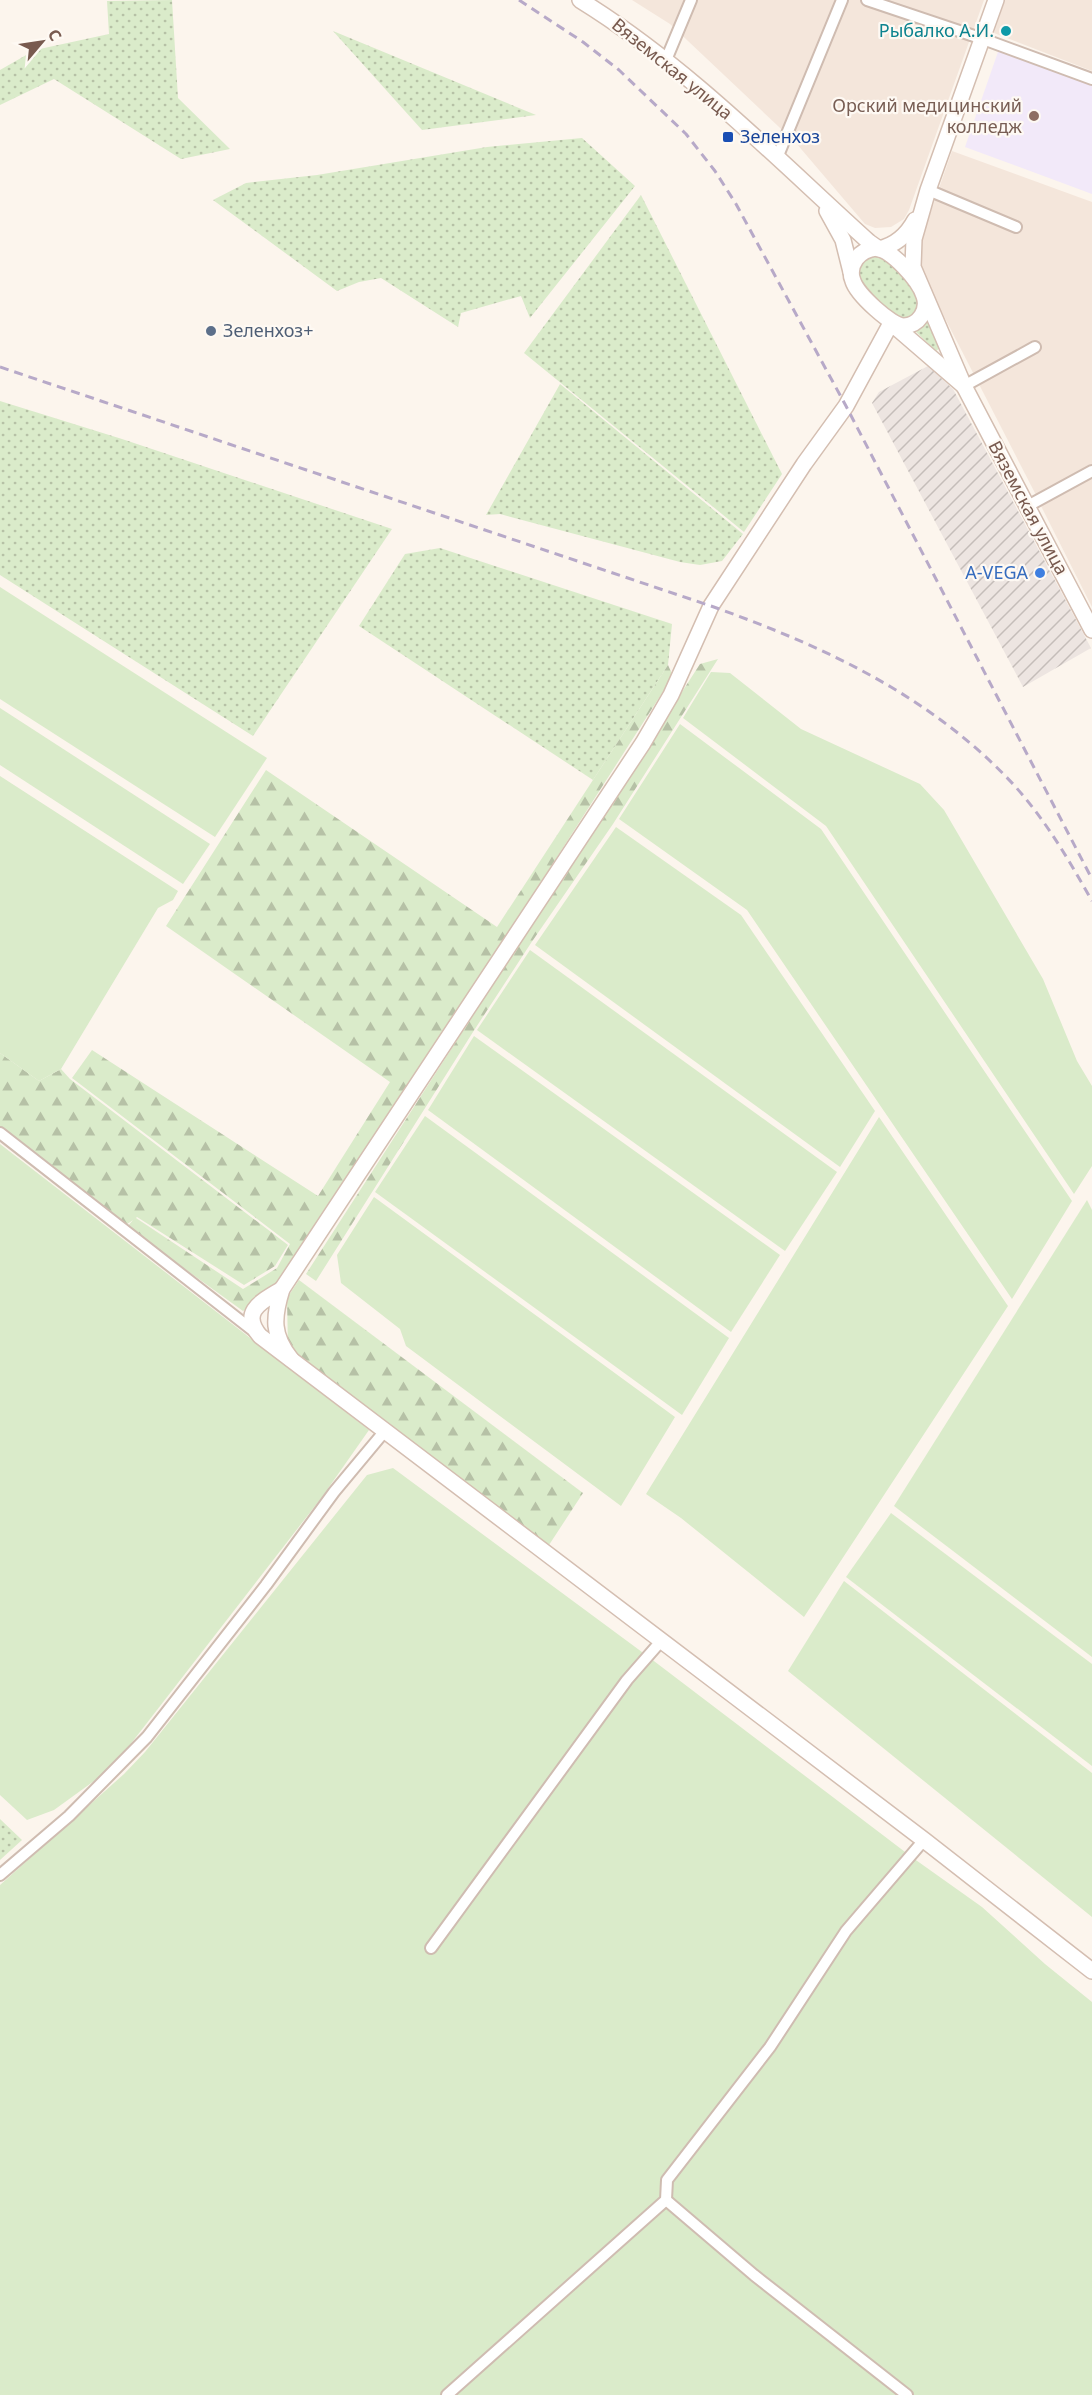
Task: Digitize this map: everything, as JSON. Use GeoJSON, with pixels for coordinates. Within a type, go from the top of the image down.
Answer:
{"type":"FeatureCollection","features":[{"type":"Feature","properties":{"kind":"main road","name":"Вяземская улица"},"geometry":{"type":"LineString","coordinates":[[580,0],[666,60],[813,192]]}},
{"type":"Feature","properties":{"kind":"main road"},"geometry":{"type":"LineString","coordinates":[[891,323],[904,326],[919,319],[925,308],[924,294],[915,274],[912,258],[917,228],[928,190],[996,0]]}},
{"type":"Feature","properties":{"kind":"main road"},"geometry":{"type":"LineString","coordinates":[[851,275],[853,265],[859,255],[868,250],[891,245],[908,231],[928,190]]}},
{"type":"Feature","properties":{"kind":"main road"},"geometry":{"type":"LineString","coordinates":[[813,192],[869,242],[895,256],[924,294]]}},
{"type":"Feature","properties":{"kind":"main road"},"geometry":{"type":"LineString","coordinates":[[813,192],[839,231],[848,257],[851,275],[858,291],[891,323],[964,386]]}},
{"type":"Feature","properties":{"kind":"main road","name":"Вяземская улица"},"geometry":{"type":"LineString","coordinates":[[924,294],[964,386],[1092,630]]}},
{"type":"Feature","properties":{"kind":"main road"},"geometry":{"type":"LineString","coordinates":[[291,1359],[280,1345],[275,1327],[282,1289],[643,743],[671,695],[711,606],[804,464],[846,405],[891,323]]}},
{"type":"Feature","properties":{"kind":"main road"},"geometry":{"type":"LineString","coordinates":[[282,1289],[254,1309],[251,1315],[252,1324],[260,1336],[662,1640],[1092,1971]]}},
{"type":"Feature","properties":{"kind":"street"},"geometry":{"type":"LineString","coordinates":[[666,60],[691,0]]}},
{"type":"Feature","properties":{"kind":"street"},"geometry":{"type":"LineString","coordinates":[[777,158],[842,0]]}},
{"type":"Feature","properties":{"kind":"street"},"geometry":{"type":"LineString","coordinates":[[867,0],[1092,79]]}},
{"type":"Feature","properties":{"kind":"street"},"geometry":{"type":"LineString","coordinates":[[928,190],[1016,226]]}},
{"type":"Feature","properties":{"kind":"street"},"geometry":{"type":"LineString","coordinates":[[964,386],[1035,347]]}},
{"type":"Feature","properties":{"kind":"street"},"geometry":{"type":"LineString","coordinates":[[1026,507],[1092,471]]}},
{"type":"Feature","properties":{"kind":"street"},"geometry":{"type":"LineString","coordinates":[[0,1133],[260,1336]]}},
{"type":"Feature","properties":{"kind":"street"},"geometry":{"type":"LineString","coordinates":[[0,1875],[69,1816],[147,1737],[266,1585],[334,1492],[384,1432]]}},
{"type":"Feature","properties":{"kind":"street"},"geometry":{"type":"LineString","coordinates":[[431,1948],[627,1680],[662,1640]]}},
{"type":"Feature","properties":{"kind":"street"},"geometry":{"type":"LineString","coordinates":[[447,2395],[666,2200],[667,2180],[770,2047],[846,1931],[924,1840]]}},
{"type":"Feature","properties":{"kind":"street"},"geometry":{"type":"LineString","coordinates":[[666,2200],[754,2275],[907,2395]]}},
{"type":"Feature","properties":{"kind":"shaded area"},"geometry":{"type":"Polygon","coordinates":[[[632,0],[984,0],[909,210],[904,219],[891,227],[875,228],[865,224],[796,143],[670,24],[632,0]]]}},
{"type":"Feature","properties":{"kind":"shaded area"},"geometry":{"type":"Polygon","coordinates":[[[1005,0],[1092,0],[1092,71],[994,33],[1005,0]]]}},
{"type":"Feature","properties":{"kind":"shaded area","name":"Орский медицинский колледж"},"geometry":{"type":"Polygon","coordinates":[[[999,49],[1092,84],[1092,194],[965,147],[999,49]]]}},
{"type":"Feature","properties":{"kind":"shaded area"},"geometry":{"type":"Polygon","coordinates":[[[952,151],[1092,202],[1092,464],[1036,495],[917,264],[922,237],[952,151]]]}},
{"type":"Feature","properties":{"kind":"shaded area"},"geometry":{"type":"Polygon","coordinates":[[[928,366],[953,389],[1091,648],[1023,687],[872,403],[879,392],[928,366]]]}},
{"type":"Feature","properties":{"kind":"shaded area"},"geometry":{"type":"Polygon","coordinates":[[[1092,478],[1092,607],[1041,506],[1092,478]]]}},
{"type":"Feature","properties":{"kind":"green space"},"geometry":{"type":"Polygon","coordinates":[[[172,0],[178,98],[230,149],[181,159],[54,79],[0,105],[0,70],[35,50],[109,34],[107,1],[172,0]]]}},
{"type":"Feature","properties":{"kind":"green space"},"geometry":{"type":"Polygon","coordinates":[[[333,31],[536,115],[422,130],[333,31]]]}},
{"type":"Feature","properties":{"kind":"green space"},"geometry":{"type":"Polygon","coordinates":[[[582,138],[635,186],[530,318],[521,296],[461,313],[458,327],[381,278],[359,282],[337,291],[213,200],[246,183],[317,175],[487,147],[582,138]]]}},
{"type":"Feature","properties":{"kind":"green space"},"geometry":{"type":"Polygon","coordinates":[[[641,195],[782,474],[744,532],[524,353],[641,195]]]}},
{"type":"Feature","properties":{"kind":"green space"},"geometry":{"type":"Polygon","coordinates":[[[879,255],[899,270],[918,299],[920,307],[910,319],[899,320],[877,302],[860,279],[859,271],[862,263],[869,257],[879,255]]]}},
{"type":"Feature","properties":{"kind":"green space"},"geometry":{"type":"Polygon","coordinates":[[[927,318],[940,348],[936,351],[913,329],[927,318]]]}},
{"type":"Feature","properties":{"kind":"green space"},"geometry":{"type":"Polygon","coordinates":[[[560,384],[743,534],[722,561],[700,565],[680,562],[500,514],[486,515],[560,384]]]}},
{"type":"Feature","properties":{"kind":"green space"},"geometry":{"type":"Polygon","coordinates":[[[0,401],[392,529],[253,736],[0,575],[0,401]]]}},
{"type":"Feature","properties":{"kind":"green space"},"geometry":{"type":"Polygon","coordinates":[[[440,548],[672,624],[668,665],[593,780],[359,626],[405,554],[440,548]]]}},
{"type":"Feature","properties":{"kind":"green space"},"geometry":{"type":"Polygon","coordinates":[[[0,587],[267,758],[215,837],[0,699],[0,587]]]}},
{"type":"Feature","properties":{"kind":"green space"},"geometry":{"type":"Polygon","coordinates":[[[718,659],[613,824],[473,1032],[316,1281],[306,1274],[700,664],[718,659]]]}},
{"type":"Feature","properties":{"kind":"green space"},"geometry":{"type":"Polygon","coordinates":[[[668,665],[673,676],[278,1288],[243,1311],[127,1227],[133,1220],[126,1225],[0,1128],[0,1053],[39,1081],[61,1069],[70,1079],[288,1245],[275,1266],[244,1285],[136,1218],[243,1289],[277,1268],[290,1244],[72,1078],[92,1050],[318,1196],[390,1082],[166,926],[266,770],[497,927],[668,665]]]}},
{"type":"Feature","properties":{"kind":"green space"},"geometry":{"type":"Polygon","coordinates":[[[711,672],[730,673],[801,729],[920,784],[944,810],[1043,979],[1077,1061],[1092,1086],[1092,1166],[1074,1194],[826,826],[683,718],[711,672]]]}},
{"type":"Feature","properties":{"kind":"green space"},"geometry":{"type":"Polygon","coordinates":[[[0,708],[210,844],[183,884],[0,765],[0,708]]]}},
{"type":"Feature","properties":{"kind":"green space"},"geometry":{"type":"Polygon","coordinates":[[[680,724],[821,829],[1072,1201],[1012,1299],[747,910],[619,819],[680,724]]]}},
{"type":"Feature","properties":{"kind":"green space"},"geometry":{"type":"Polygon","coordinates":[[[0,776],[178,891],[173,900],[158,908],[61,1069],[39,1081],[0,1053],[0,776]]]}},
{"type":"Feature","properties":{"kind":"green space"},"geometry":{"type":"Polygon","coordinates":[[[616,827],[741,915],[875,1111],[840,1167],[535,945],[616,827]]]}},
{"type":"Feature","properties":{"kind":"green space"},"geometry":{"type":"Polygon","coordinates":[[[530,950],[837,1172],[785,1251],[477,1030],[530,950]]]}},
{"type":"Feature","properties":{"kind":"green space"},"geometry":{"type":"Polygon","coordinates":[[[474,1036],[780,1255],[731,1332],[428,1110],[474,1036]]]}},
{"type":"Feature","properties":{"kind":"green space"},"geometry":{"type":"Polygon","coordinates":[[[425,1116],[729,1338],[682,1415],[375,1192],[425,1116]]]}},
{"type":"Feature","properties":{"kind":"green space"},"geometry":{"type":"Polygon","coordinates":[[[879,1117],[1008,1306],[804,1617],[681,1518],[646,1494],[879,1117]]]}},
{"type":"Feature","properties":{"kind":"green space"},"geometry":{"type":"Polygon","coordinates":[[[0,1144],[369,1430],[322,1497],[112,1768],[54,1810],[27,1820],[0,1795],[0,1144]]]}},
{"type":"Feature","properties":{"kind":"green space"},"geometry":{"type":"Polygon","coordinates":[[[374,1197],[675,1417],[621,1506],[406,1346],[400,1329],[341,1283],[337,1255],[374,1197]]]}},
{"type":"Feature","properties":{"kind":"green space"},"geometry":{"type":"Polygon","coordinates":[[[1087,1200],[1092,1210],[1092,1657],[894,1506],[1087,1200]]]}},
{"type":"Feature","properties":{"kind":"green space"},"geometry":{"type":"Polygon","coordinates":[[[299,1280],[583,1493],[549,1545],[288,1350],[287,1298],[299,1280]]]}},
{"type":"Feature","properties":{"kind":"green space"},"geometry":{"type":"Polygon","coordinates":[[[393,1468],[646,1655],[913,1858],[982,1907],[1045,1964],[1092,2002],[1092,2395],[0,2395],[0,1885],[124,1774],[145,1752],[367,1475],[393,1468]]]}},
{"type":"Feature","properties":{"kind":"green space"},"geometry":{"type":"Polygon","coordinates":[[[891,1513],[1092,1664],[1092,1766],[846,1577],[891,1513]]]}},
{"type":"Feature","properties":{"kind":"green space"},"geometry":{"type":"Polygon","coordinates":[[[844,1581],[1092,1773],[1092,1917],[788,1671],[844,1581]]]}},
{"type":"Feature","properties":{"kind":"green space"},"geometry":{"type":"Polygon","coordinates":[[[0,1819],[22,1840],[0,1860],[0,1819]]]}},
{"type":"Feature","properties":{"kind":"railway"},"geometry":{"type":"LineString","coordinates":[[519,0],[583,42],[619,70],[686,134],[715,171],[736,204],[846,406],[1092,879]]}},
{"type":"Feature","properties":{"kind":"railway"},"geometry":{"type":"LineString","coordinates":[[0,367],[711,606],[753,621],[834,656],[911,699],[981,752],[1036,811],[1092,901]]}},
{"type":"Feature","properties":{"kind":"place","name":"Рыбалко А.И."},"geometry":{"type":"Point","coordinates":[1006,31]}},
{"type":"Feature","properties":{"kind":"place","name":"Орский медицинский колледж"},"geometry":{"type":"Point","coordinates":[1034,116]}},
{"type":"Feature","properties":{"kind":"place","name":"Зеленхоз"},"geometry":{"type":"Point","coordinates":[728,137]}},
{"type":"Feature","properties":{"kind":"place","name":"Зеленхоз+"},"geometry":{"type":"Point","coordinates":[211,331]}},
{"type":"Feature","properties":{"kind":"place","name":"A-VEGA"},"geometry":{"type":"Point","coordinates":[1040,573]}}]}
